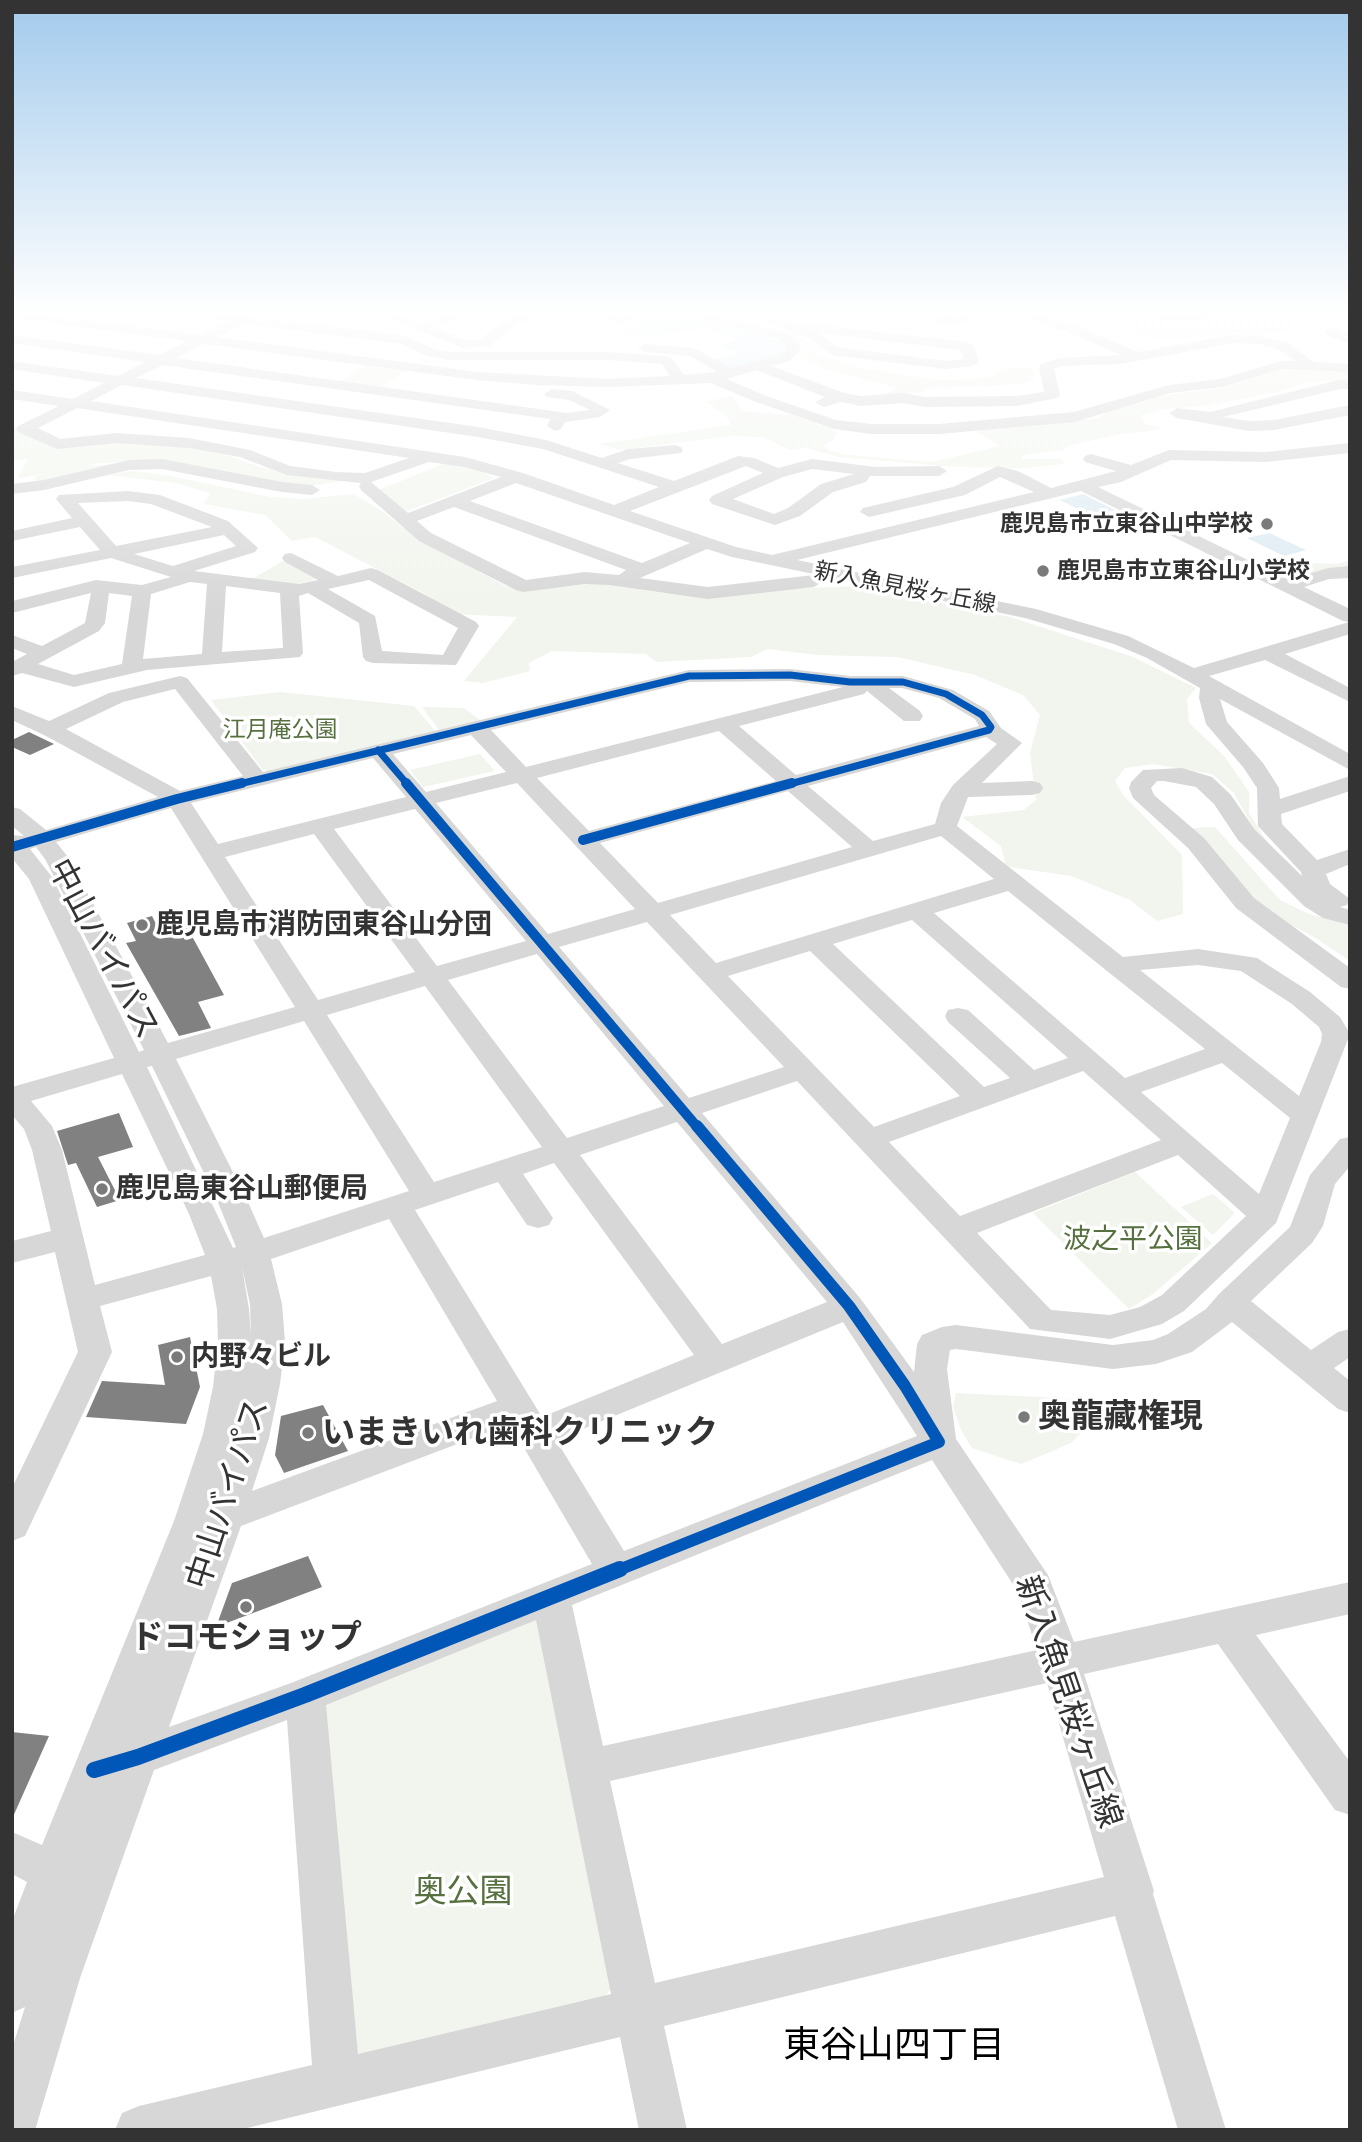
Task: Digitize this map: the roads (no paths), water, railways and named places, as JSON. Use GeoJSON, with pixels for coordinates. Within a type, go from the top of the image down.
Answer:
{"type":"FeatureCollection","features":[{"type":"Feature","properties":{"kind":"street"},"geometry":{"type":"LineString","coordinates":[[18,427],[53,413]]}},
{"type":"Feature","properties":{"kind":"street","name":"新入魚見桜ヶ丘線"},"geometry":{"type":"LineString","coordinates":[[141,413],[478,465],[728,551],[850,578],[1003,607],[1091,631],[1139,647],[1350,764]]}},
{"type":"Feature","properties":{"kind":"street"},"geometry":{"type":"LineString","coordinates":[[218,449],[279,413]]}},
{"type":"Feature","properties":{"kind":"street"},"geometry":{"type":"LineString","coordinates":[[347,413],[546,444],[673,486]]}},
{"type":"Feature","properties":{"kind":"street"},"geometry":{"type":"LineString","coordinates":[[12,489],[144,464],[181,467],[296,490],[325,491],[367,482],[436,457],[504,413]]}},
{"type":"Feature","properties":{"kind":"street"},"geometry":{"type":"LineString","coordinates":[[538,413],[566,417]]}},
{"type":"Feature","properties":{"kind":"street"},"geometry":{"type":"LineString","coordinates":[[546,444],[559,418],[597,413]]}},
{"type":"Feature","properties":{"kind":"street"},"geometry":{"type":"LineString","coordinates":[[801,413],[850,427],[894,430],[1053,420],[1088,413]]}},
{"type":"Feature","properties":{"kind":"street"},"geometry":{"type":"LineString","coordinates":[[922,413],[926,429]]}},
{"type":"Feature","properties":{"kind":"street"},"geometry":{"type":"LineString","coordinates":[[1177,414],[1206,416],[1220,413]]}},
{"type":"Feature","properties":{"kind":"street"},"geometry":{"type":"LineString","coordinates":[[1206,416],[1235,425],[1274,425],[1335,413]]}},
{"type":"Feature","properties":{"kind":"street"},"geometry":{"type":"LineString","coordinates":[[18,427],[42,435],[57,444],[130,438],[190,443],[244,453],[287,470],[367,482],[425,537],[523,586],[586,578],[708,593],[777,583],[850,578]]}},
{"type":"Feature","properties":{"kind":"street"},"geometry":{"type":"LineString","coordinates":[[891,447],[894,430]]}},
{"type":"Feature","properties":{"kind":"street"},"geometry":{"type":"LineString","coordinates":[[1207,438],[1211,455]]}},
{"type":"Feature","properties":{"kind":"street"},"geometry":{"type":"LineString","coordinates":[[767,561],[1083,486],[1133,471],[1169,455],[1350,448]]}},
{"type":"Feature","properties":{"kind":"street"},"geometry":{"type":"LineString","coordinates":[[602,463],[645,451],[672,454],[713,471]]}},
{"type":"Feature","properties":{"kind":"street"},"geometry":{"type":"LineString","coordinates":[[1091,458],[1133,471]]}},
{"type":"Feature","properties":{"kind":"street"},"geometry":{"type":"LineString","coordinates":[[615,512],[738,461],[748,461],[777,473]]}},
{"type":"Feature","properties":{"kind":"street"},"geometry":{"type":"LineString","coordinates":[[865,471],[860,478],[827,488],[794,512],[775,520],[718,500],[777,473],[816,464],[865,471],[939,471]]}},
{"type":"Feature","properties":{"kind":"street"},"geometry":{"type":"LineString","coordinates":[[869,512],[959,491],[998,471],[1050,494]]}},
{"type":"Feature","properties":{"kind":"street"},"geometry":{"type":"LineString","coordinates":[[407,519],[517,477]]}},
{"type":"Feature","properties":{"kind":"street"},"geometry":{"type":"LineString","coordinates":[[1083,486],[1350,617]]}},
{"type":"Feature","properties":{"kind":"street"},"geometry":{"type":"LineString","coordinates":[[12,607],[101,587],[142,591],[170,584],[181,574],[249,548],[229,529],[154,499],[128,496],[65,499],[112,553],[181,574],[289,590],[371,573],[469,626],[449,661],[373,657],[368,620],[311,587]]}},
{"type":"Feature","properties":{"kind":"street"},"geometry":{"type":"LineString","coordinates":[[454,501],[643,570]]}},
{"type":"Feature","properties":{"kind":"street"},"geometry":{"type":"LineString","coordinates":[[12,536],[85,522]]}},
{"type":"Feature","properties":{"kind":"street"},"geometry":{"type":"LineString","coordinates":[[12,573],[229,529]]}},
{"type":"Feature","properties":{"kind":"street"},"geometry":{"type":"LineString","coordinates":[[728,551],[772,540]]}},
{"type":"Feature","properties":{"kind":"street"},"geometry":{"type":"LineString","coordinates":[[619,580],[706,543]]}},
{"type":"Feature","properties":{"kind":"street"},"geometry":{"type":"LineString","coordinates":[[291,558],[335,582]]}},
{"type":"Feature","properties":{"kind":"street"},"geometry":{"type":"LineString","coordinates":[[1287,586],[1328,574],[1350,572]]}},
{"type":"Feature","properties":{"kind":"street"},"geometry":{"type":"LineString","coordinates":[[212,659],[216,580]]}},
{"type":"Feature","properties":{"kind":"street"},"geometry":{"type":"LineString","coordinates":[[16,668],[92,627],[101,587]]}},
{"type":"Feature","properties":{"kind":"street"},"geometry":{"type":"LineString","coordinates":[[16,668],[74,681],[147,664],[293,653],[289,590]]}},
{"type":"Feature","properties":{"kind":"street"},"geometry":{"type":"LineString","coordinates":[[132,668],[142,591]]}},
{"type":"Feature","properties":{"kind":"street"},"geometry":{"type":"LineString","coordinates":[[1344,634],[1268,653],[1202,680],[1217,724],[1258,771],[1268,788],[1270,826],[1313,870],[1315,882],[1321,889],[1350,906]]}},
{"type":"Feature","properties":{"kind":"street"},"geometry":{"type":"LineString","coordinates":[[12,641],[42,653]]}},
{"type":"Feature","properties":{"kind":"street"},"geometry":{"type":"LineString","coordinates":[[1268,653],[1350,696]]}},
{"type":"Feature","properties":{"kind":"street"},"geometry":{"type":"LineString","coordinates":[[14,845],[42,840],[177,799],[689,676],[790,675],[881,684],[911,684],[946,694],[982,715],[990,723],[989,730]]}},
{"type":"Feature","properties":{"kind":"street"},"geometry":{"type":"LineString","coordinates":[[48,729],[116,697],[180,682],[257,779]]}},
{"type":"Feature","properties":{"kind":"street"},"geometry":{"type":"LineString","coordinates":[[881,684],[912,716]]}},
{"type":"Feature","properties":{"kind":"street"},"geometry":{"type":"LineString","coordinates":[[212,853],[881,684]]}},
{"type":"Feature","properties":{"kind":"street"},"geometry":{"type":"LineString","coordinates":[[12,712],[177,799],[312,1012],[526,1420],[617,1572]]}},
{"type":"Feature","properties":{"kind":"street"},"geometry":{"type":"LineString","coordinates":[[723,724],[869,850]]}},
{"type":"Feature","properties":{"kind":"street"},"geometry":{"type":"LineString","coordinates":[[475,726],[955,1230],[1043,1336],[1110,1327],[1150,1317],[1173,1303],[1265,1216],[1336,1034],[1330,1023],[1301,998],[1248,964],[1198,957],[1115,965]]}},
{"type":"Feature","properties":{"kind":"street"},"geometry":{"type":"LineString","coordinates":[[583,840],[989,730],[1011,743],[961,790],[952,803],[945,828]]}},
{"type":"Feature","properties":{"kind":"street"},"geometry":{"type":"LineString","coordinates":[[94,1770],[138,1757],[305,1695],[939,1442],[905,1386],[849,1306],[378,750]]}},
{"type":"Feature","properties":{"kind":"street"},"geometry":{"type":"LineString","coordinates":[[1350,918],[1332,913],[1313,901],[1246,835],[1223,800],[1204,782],[1182,775],[1164,774],[1151,775],[1142,782],[1140,788],[1144,798],[1196,844],[1245,903],[1350,981]]}},
{"type":"Feature","properties":{"kind":"street"},"geometry":{"type":"LineString","coordinates":[[1271,810],[1350,783]]}},
{"type":"Feature","properties":{"kind":"street"},"geometry":{"type":"LineString","coordinates":[[961,790],[1032,788]]}},
{"type":"Feature","properties":{"kind":"street","name":"中山バイパス"},"geometry":{"type":"LineString","coordinates":[[12,814],[42,840],[56,857],[146,1060]]}},
{"type":"Feature","properties":{"kind":"street"},"geometry":{"type":"LineString","coordinates":[[320,826],[716,1360]]}},
{"type":"Feature","properties":{"kind":"street"},"geometry":{"type":"LineString","coordinates":[[12,1526],[95,1352],[47,1150],[37,1126],[12,1097],[945,828]]}},
{"type":"Feature","properties":{"kind":"street"},"geometry":{"type":"LineString","coordinates":[[945,828],[1305,1115]]}},
{"type":"Feature","properties":{"kind":"street","name":"中山バイパス"},"geometry":{"type":"LineString","coordinates":[[12,1990],[138,1757],[209,1518],[220,1434],[230,1387],[234,1343],[233,1309],[239,1258],[232,1200],[146,1060],[40,877],[14,845]]}},
{"type":"Feature","properties":{"kind":"street"},"geometry":{"type":"LineString","coordinates":[[1313,870],[1350,856]]}},
{"type":"Feature","properties":{"kind":"street"},"geometry":{"type":"LineString","coordinates":[[710,973],[1012,882]]}},
{"type":"Feature","properties":{"kind":"street"},"geometry":{"type":"LineString","coordinates":[[917,911],[1265,1216]]}},
{"type":"Feature","properties":{"kind":"street"},"geometry":{"type":"LineString","coordinates":[[816,941],[980,1099]]}},
{"type":"Feature","properties":{"kind":"street"},"geometry":{"type":"LineString","coordinates":[[957,1016],[1030,1081]]}},
{"type":"Feature","properties":{"kind":"street"},"geometry":{"type":"LineString","coordinates":[[1121,1089],[1225,1052]]}},
{"type":"Feature","properties":{"kind":"street"},"geometry":{"type":"LineString","coordinates":[[868,1139],[1088,1060]]}},
{"type":"Feature","properties":{"kind":"street"},"geometry":{"type":"LineString","coordinates":[[82,1300],[239,1258],[803,1070]]}},
{"type":"Feature","properties":{"kind":"street"},"geometry":{"type":"LineString","coordinates":[[955,1230],[1182,1143]]}},
{"type":"Feature","properties":{"kind":"street","name":"新入魚見桜ヶ丘線"},"geometry":{"type":"LineString","coordinates":[[1202,2130],[1132,1891],[1035,1586],[939,1442],[930,1369],[934,1343],[956,1337],[1043,1336],[1113,1357],[1156,1352],[1180,1343],[1218,1317],[1230,1302],[1301,1235],[1308,1226],[1321,1182],[1350,1146]]}},
{"type":"Feature","properties":{"kind":"street"},"geometry":{"type":"LineString","coordinates":[[505,1169],[538,1217]]}},
{"type":"Feature","properties":{"kind":"street"},"geometry":{"type":"LineString","coordinates":[[12,1252],[67,1238]]}},
{"type":"Feature","properties":{"kind":"street"},"geometry":{"type":"LineString","coordinates":[[1230,1302],[1350,1399]]}},
{"type":"Feature","properties":{"kind":"street"},"geometry":{"type":"LineString","coordinates":[[209,1518],[716,1360],[849,1306]]}},
{"type":"Feature","properties":{"kind":"street"},"geometry":{"type":"LineString","coordinates":[[1310,1367],[1350,1341]]}},
{"type":"Feature","properties":{"kind":"street","name":"中山バイパス"},"geometry":{"type":"LineString","coordinates":[[12,2127],[57,1978],[71,1881],[94,1770],[209,1518]]}},
{"type":"Feature","properties":{"kind":"street"},"geometry":{"type":"LineString","coordinates":[[551,1598],[663,2130]]}},
{"type":"Feature","properties":{"kind":"street"},"geometry":{"type":"LineString","coordinates":[[586,1769],[1350,1598]]}},
{"type":"Feature","properties":{"kind":"street"},"geometry":{"type":"LineString","coordinates":[[1227,1626],[1350,1796]]}},
{"type":"Feature","properties":{"kind":"street"},"geometry":{"type":"LineString","coordinates":[[305,1695],[337,2084]]}},
{"type":"Feature","properties":{"kind":"street"},"geometry":{"type":"LineString","coordinates":[[12,1852],[71,1881]]}},
{"type":"Feature","properties":{"kind":"street"},"geometry":{"type":"LineString","coordinates":[[139,2130],[1132,1891]]}},
{"type":"Feature","properties":{"kind":"place","name":"鹿児島市立東谷山中学校"},"geometry":{"type":"Point","coordinates":[1267,524]}},
{"type":"Feature","properties":{"kind":"place","name":"鹿児島市立東谷山小学校"},"geometry":{"type":"Point","coordinates":[1043,571]}},
{"type":"Feature","properties":{"kind":"place","name":"鹿児島市消防団東谷山分団"},"geometry":{"type":"Point","coordinates":[142,925]}},
{"type":"Feature","properties":{"kind":"place","name":"鹿児島東谷山郵便局"},"geometry":{"type":"Point","coordinates":[102,1189]}},
{"type":"Feature","properties":{"kind":"place","name":"内野々ビル"},"geometry":{"type":"Point","coordinates":[177,1357]}},
{"type":"Feature","properties":{"kind":"place","name":"奥龍藏権現"},"geometry":{"type":"Point","coordinates":[1024,1417]}},
{"type":"Feature","properties":{"kind":"place","name":"いまきいれ歯科クリニック"},"geometry":{"type":"Point","coordinates":[308,1433]}},
{"type":"Feature","properties":{"kind":"place","name":"ドコモショップ"},"geometry":{"type":"Point","coordinates":[246,1607]}},
{"type":"Feature","properties":{"kind":"district","name":"東谷山四丁目"},"geometry":{"type":"Point","coordinates":[894,2046]}},
{"type":"Feature","properties":{"kind":"park label","name":"江月庵公園"},"geometry":{"type":"Point","coordinates":[280,730]}},
{"type":"Feature","properties":{"kind":"park label","name":"波之平公園"},"geometry":{"type":"Point","coordinates":[1133,1240]}},
{"type":"Feature","properties":{"kind":"park label","name":"奥公園"},"geometry":{"type":"Point","coordinates":[463,1892]}}]}
